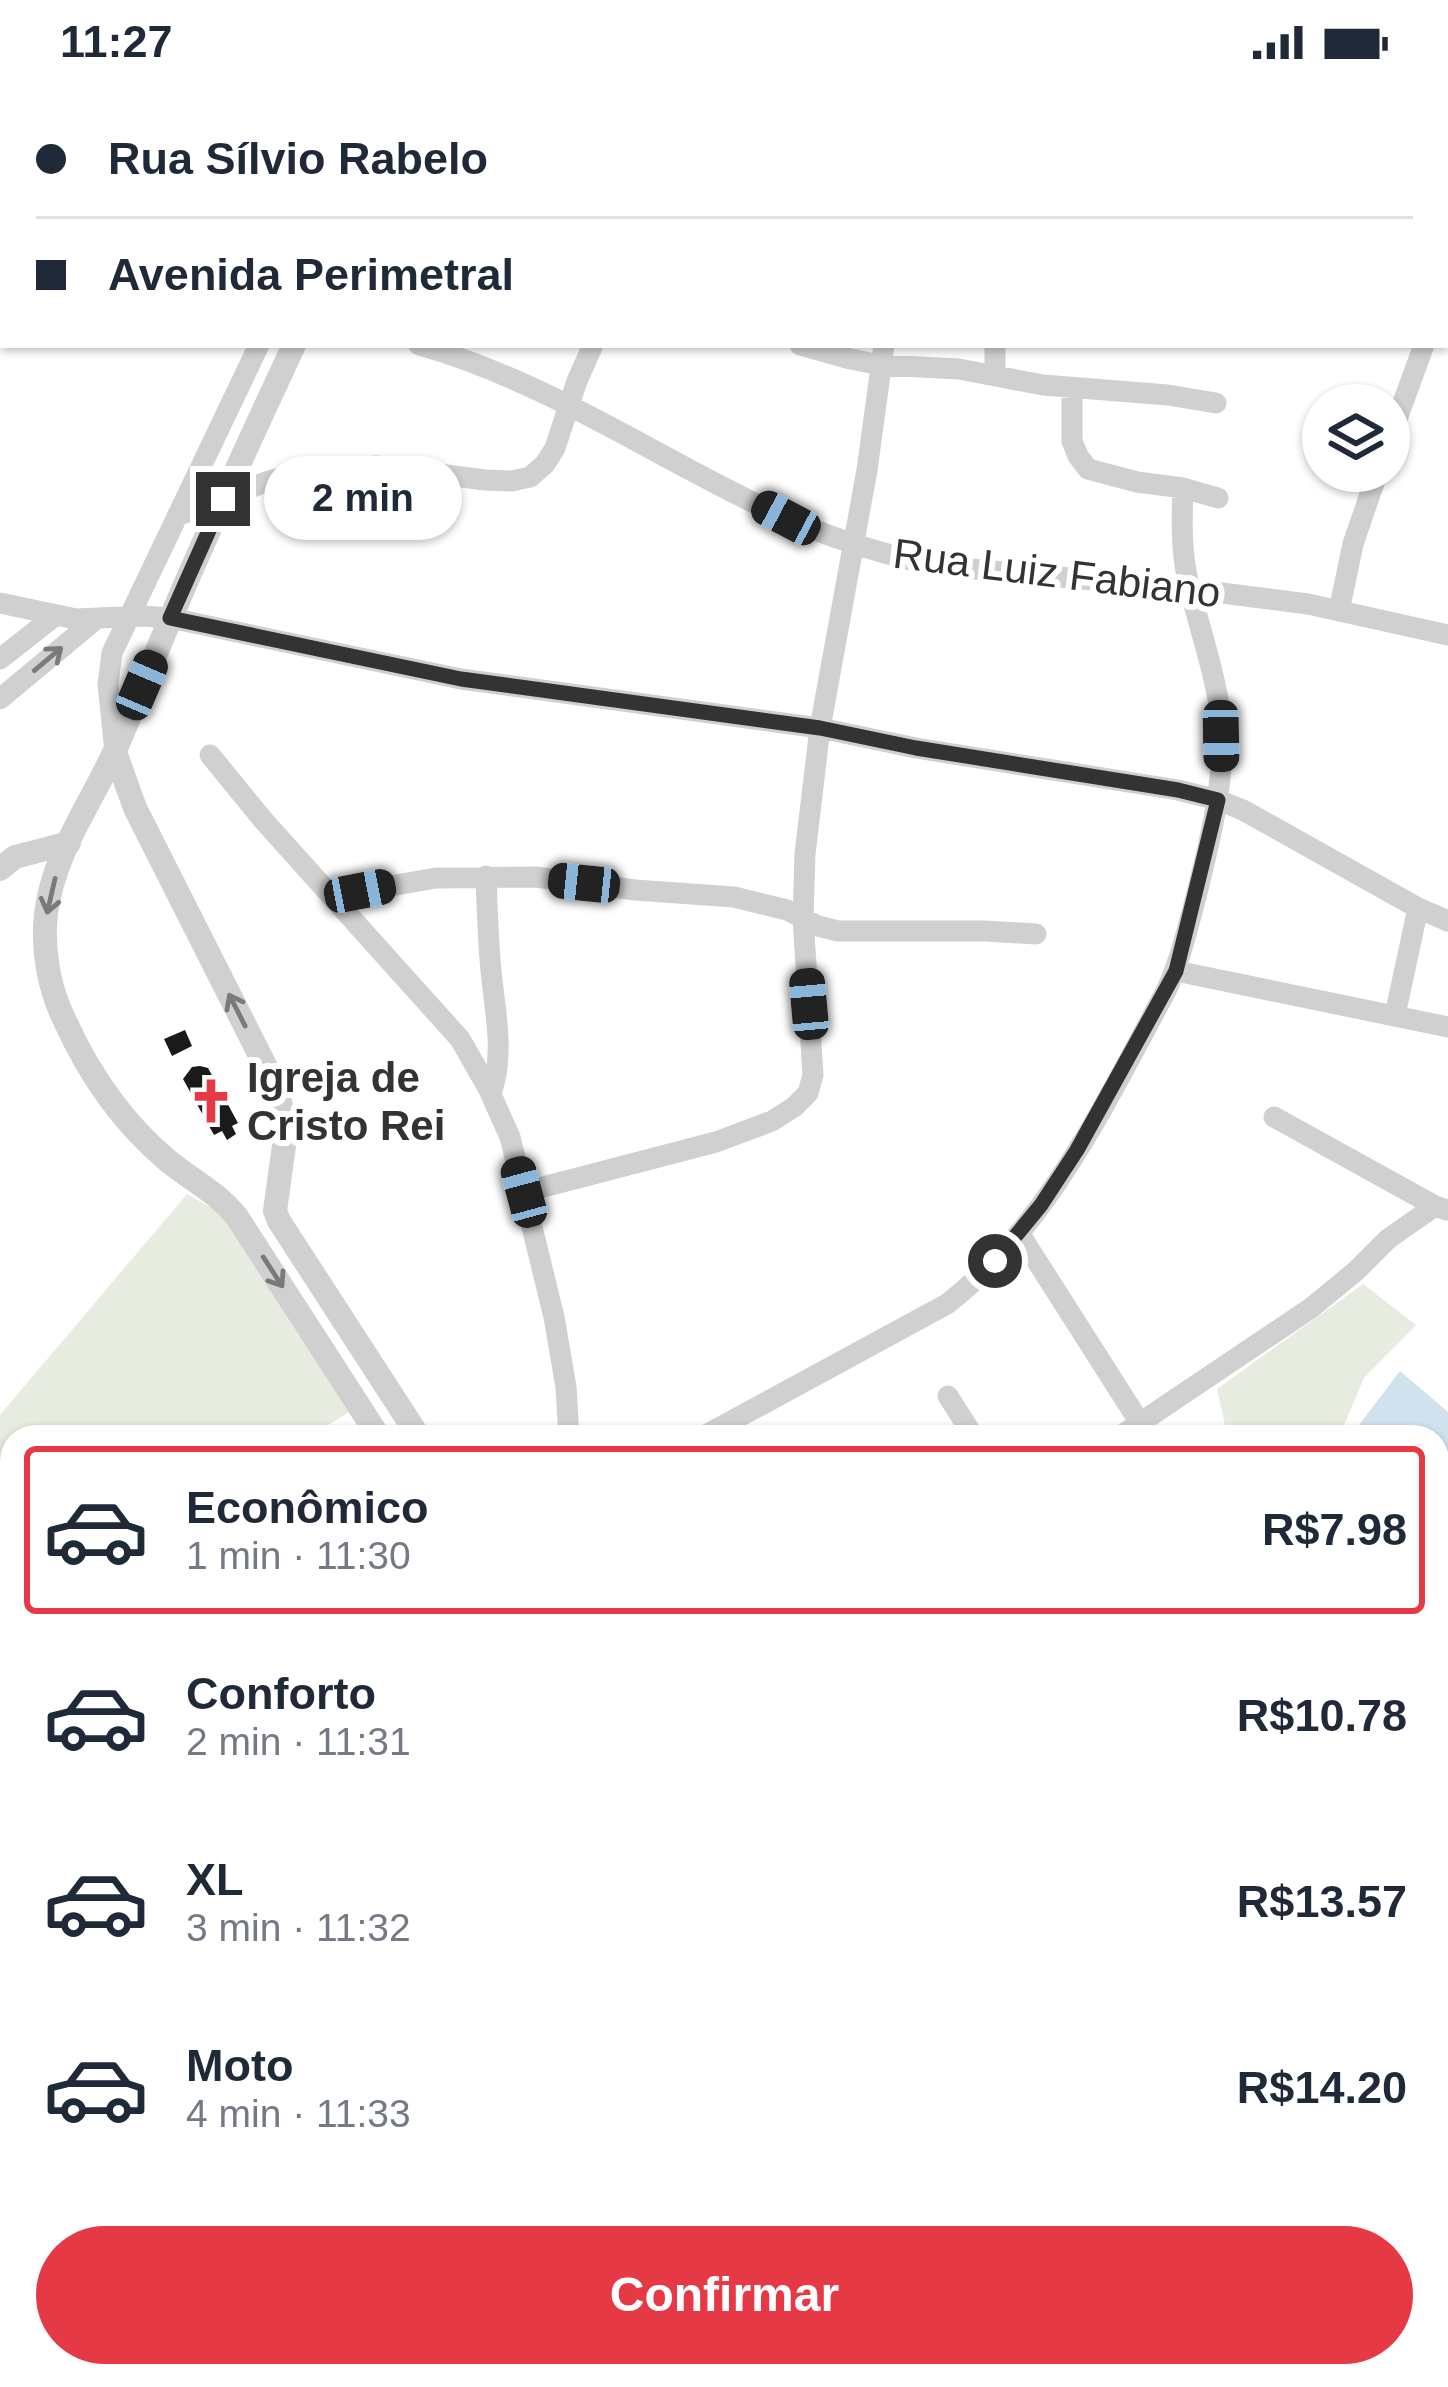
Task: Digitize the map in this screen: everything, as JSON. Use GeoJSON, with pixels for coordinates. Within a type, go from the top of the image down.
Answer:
{"type":"FeatureCollection","features":[{"type":"Feature","properties":{"kind":"street"},"geometry":{"type":"LineString","coordinates":[[259,348],[112,652],[109,703],[115,752],[135,808],[278,1091],[286,1131],[275,1211],[279,1221],[411,1425]]}},
{"type":"Feature","properties":{"kind":"street"},"geometry":{"type":"LineString","coordinates":[[294,348],[170,618],[115,752],[69,843],[50,896],[45,938],[63,1019],[108,1096],[137,1133],[224,1201],[237,1217],[371,1425]]}},
{"type":"Feature","properties":{"kind":"street","name":"Rua Luiz Fabiano"},"geometry":{"type":"LineString","coordinates":[[429,348],[473,362],[636,438],[786,518],[929,566],[1308,604],[1448,635]]}},
{"type":"Feature","properties":{"kind":"street"},"geometry":{"type":"LineString","coordinates":[[177,516],[288,476],[376,466],[485,480],[530,477],[555,448],[592,348]]}},
{"type":"Feature","properties":{"kind":"street"},"geometry":{"type":"LineString","coordinates":[[811,348],[846,358],[882,355],[1072,388],[1216,403]]}},
{"type":"Feature","properties":{"kind":"street"},"geometry":{"type":"LineString","coordinates":[[995,348],[995,375]]}},
{"type":"Feature","properties":{"kind":"street"},"geometry":{"type":"LineString","coordinates":[[1410,384],[1423,348]]}},
{"type":"Feature","properties":{"kind":"street"},"geometry":{"type":"LineString","coordinates":[[524,1192],[716,1142],[772,1121],[808,1093],[813,1075],[803,918],[806,854],[820,728],[855,544],[882,355]]}},
{"type":"Feature","properties":{"kind":"street"},"geometry":{"type":"LineString","coordinates":[[1072,388],[1072,441],[1088,469],[1218,498]]}},
{"type":"Feature","properties":{"kind":"street"},"geometry":{"type":"LineString","coordinates":[[724,1425],[947,1304],[971,1285],[1019,1233],[1077,1150],[1176,971],[1218,800],[1221,761],[1220,711],[1184,550],[1183,488]]}},
{"type":"Feature","properties":{"kind":"street"},"geometry":{"type":"LineString","coordinates":[[1339,611],[1353,544],[1371,492]]}},
{"type":"Feature","properties":{"kind":"street"},"geometry":{"type":"LineString","coordinates":[[0,603],[95,620],[170,618],[461,679],[820,728],[1178,790],[1218,800],[1448,921]]}},
{"type":"Feature","properties":{"kind":"street"},"geometry":{"type":"LineString","coordinates":[[0,659],[56,615]]}},
{"type":"Feature","properties":{"kind":"street"},"geometry":{"type":"LineString","coordinates":[[0,699],[95,620]]}},
{"type":"Feature","properties":{"kind":"street"},"geometry":{"type":"LineString","coordinates":[[210,755],[460,1040],[491,1094],[524,1192],[562,1357],[568,1425]]}},
{"type":"Feature","properties":{"kind":"street"},"geometry":{"type":"LineString","coordinates":[[0,869],[15,857],[69,843]]}},
{"type":"Feature","properties":{"kind":"street"},"geometry":{"type":"LineString","coordinates":[[486,876],[499,1047],[491,1094]]}},
{"type":"Feature","properties":{"kind":"street"},"geometry":{"type":"LineString","coordinates":[[333,896],[436,878],[536,877],[734,897],[787,910],[838,931],[1036,934]]}},
{"type":"Feature","properties":{"kind":"street"},"geometry":{"type":"LineString","coordinates":[[1395,1015],[1418,908]]}},
{"type":"Feature","properties":{"kind":"street"},"geometry":{"type":"LineString","coordinates":[[1176,971],[1448,1028]]}},
{"type":"Feature","properties":{"kind":"street"},"geometry":{"type":"LineString","coordinates":[[1274,1118],[1442,1208]]}},
{"type":"Feature","properties":{"kind":"street"},"geometry":{"type":"LineString","coordinates":[[1152,1425],[1311,1308],[1388,1239],[1442,1208]]}},
{"type":"Feature","properties":{"kind":"street"},"geometry":{"type":"LineString","coordinates":[[1019,1233],[1142,1425]]}},
{"type":"Feature","properties":{"kind":"street"},"geometry":{"type":"LineString","coordinates":[[948,1396],[966,1425]]}},
{"type":"Feature","properties":{"kind":"street"},"geometry":{"type":"LineString","coordinates":[[381,1425],[400,1407]]}},
{"type":"Feature","properties":{"kind":"shaded area"},"geometry":{"type":"Polygon","coordinates":[[[187,1194],[222,1214],[349,1412],[328,1425],[0,1425],[0,1415],[187,1194]]]}},
{"type":"Feature","properties":{"kind":"shaded area"},"geometry":{"type":"Polygon","coordinates":[[[1363,1284],[1416,1325],[1364,1378],[1344,1425],[1225,1425],[1217,1389],[1363,1284]]]}},
{"type":"Feature","properties":{"kind":"water"},"geometry":{"type":"Polygon","coordinates":[[[1400,1371],[1448,1412],[1448,1425],[1359,1425],[1400,1371]]]}},
{"type":"Feature","properties":{"kind":"building"},"geometry":{"type":"Polygon","coordinates":[[[185,1030],[192,1046],[172,1056],[164,1039],[185,1030]]]}},
{"type":"Feature","properties":{"kind":"building","name":"Igreja de Cristo Rei"},"geometry":{"type":"Polygon","coordinates":[[[192,1067],[208,1068],[238,1123],[232,1126],[236,1134],[227,1140],[222,1131],[214,1135],[183,1079],[192,1067]]]}},
{"type":"Feature","properties":{"kind":"place","name":"Igreja de Cristo Rei"},"geometry":{"type":"Point","coordinates":[211,1101]}},
{"type":"Feature","properties":{"kind":"route"},"geometry":{"type":"LineString","coordinates":[[223,499],[170,618],[461,679],[820,728],[1218,800],[1176,971],[1077,1150],[1041,1205],[995,1261]]}}]}
